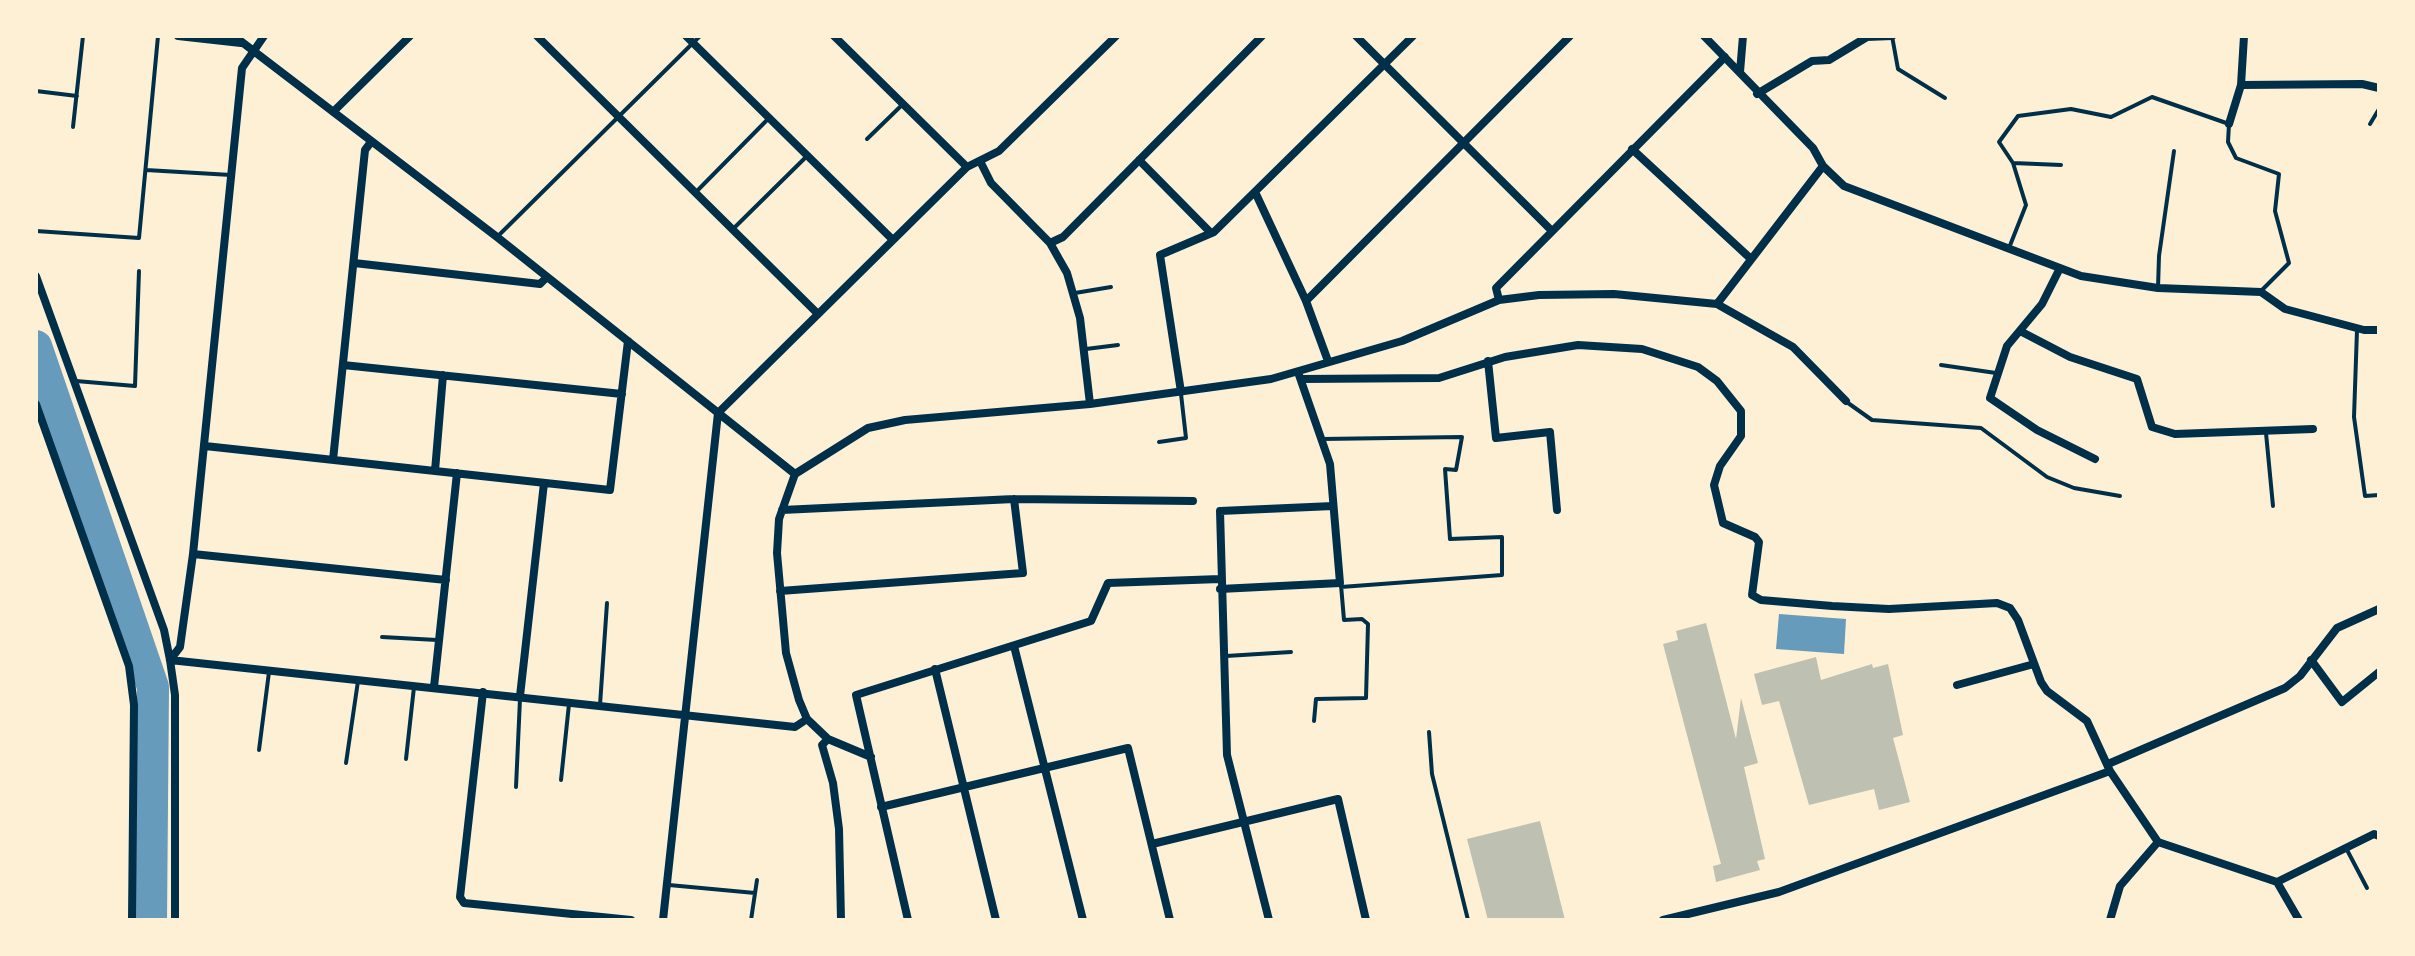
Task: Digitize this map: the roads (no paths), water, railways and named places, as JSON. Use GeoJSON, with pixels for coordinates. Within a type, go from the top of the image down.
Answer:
{"type":"FeatureCollection","features":[{"type":"Feature","properties":{"kind":"street"},"geometry":{"type":"LineString","coordinates":[[178,36],[242,43]]}},
{"type":"Feature","properties":{"kind":"street"},"geometry":{"type":"LineString","coordinates":[[234,36],[497,237],[795,474]]}},
{"type":"Feature","properties":{"kind":"street"},"geometry":{"type":"LineString","coordinates":[[170,660],[180,647],[193,554],[234,175],[242,68],[264,36]]}},
{"type":"Feature","properties":{"kind":"street"},"geometry":{"type":"LineString","coordinates":[[333,112],[410,36]]}},
{"type":"Feature","properties":{"kind":"street"},"geometry":{"type":"LineString","coordinates":[[537,36],[818,314]]}},
{"type":"Feature","properties":{"kind":"street"},"geometry":{"type":"LineString","coordinates":[[834,36],[967,167]]}},
{"type":"Feature","properties":{"kind":"street"},"geometry":{"type":"LineString","coordinates":[[663,920],[718,413],[967,167],[999,151],[1116,36]]}},
{"type":"Feature","properties":{"kind":"street"},"geometry":{"type":"LineString","coordinates":[[1050,243],[1063,237],[1262,36]]}},
{"type":"Feature","properties":{"kind":"street"},"geometry":{"type":"LineString","coordinates":[[1356,36],[1551,230]]}},
{"type":"Feature","properties":{"kind":"street"},"geometry":{"type":"LineString","coordinates":[[1181,392],[1160,255],[1211,233],[1256,194],[1413,36]]}},
{"type":"Feature","properties":{"kind":"street"},"geometry":{"type":"LineString","coordinates":[[1306,301],[1570,36]]}},
{"type":"Feature","properties":{"kind":"street"},"geometry":{"type":"LineString","coordinates":[[1704,36],[1757,94],[1813,148],[1823,166],[1844,186],[2060,268],[2097,279],[2158,288],[2261,292],[2285,309],[2357,328],[2379,330]]}},
{"type":"Feature","properties":{"kind":"street"},"geometry":{"type":"LineString","coordinates":[[1740,72],[1743,36]]}},
{"type":"Feature","properties":{"kind":"street"},"geometry":{"type":"LineString","coordinates":[[1757,94],[1812,61],[1829,60],[1867,37],[1892,36]]}},
{"type":"Feature","properties":{"kind":"street"},"geometry":{"type":"LineString","coordinates":[[2229,124],[2241,85],[2244,36]]}},
{"type":"Feature","properties":{"kind":"street"},"geometry":{"type":"LineString","coordinates":[[693,38],[893,240]]}},
{"type":"Feature","properties":{"kind":"street"},"geometry":{"type":"LineString","coordinates":[[1499,300],[1496,288],[1725,57]]}},
{"type":"Feature","properties":{"kind":"street"},"geometry":{"type":"LineString","coordinates":[[2241,85],[2362,84],[2379,88]]}},
{"type":"Feature","properties":{"kind":"street"},"geometry":{"type":"LineString","coordinates":[[333,460],[365,150],[371,142]]}},
{"type":"Feature","properties":{"kind":"street"},"geometry":{"type":"LineString","coordinates":[[1632,149],[1751,259]]}},
{"type":"Feature","properties":{"kind":"street"},"geometry":{"type":"LineString","coordinates":[[1139,160],[1211,233]]}},
{"type":"Feature","properties":{"kind":"street"},"geometry":{"type":"LineString","coordinates":[[980,161],[991,183],[1050,243],[1067,273],[1083,349],[1090,404]]}},
{"type":"Feature","properties":{"kind":"street"},"geometry":{"type":"LineString","coordinates":[[1717,304],[1823,166]]}},
{"type":"Feature","properties":{"kind":"street"},"geometry":{"type":"LineString","coordinates":[[1256,194],[1306,301],[1328,361]]}},
{"type":"Feature","properties":{"kind":"street"},"geometry":{"type":"LineString","coordinates":[[354,263],[540,284],[546,278]]}},
{"type":"Feature","properties":{"kind":"street"},"geometry":{"type":"LineString","coordinates":[[2060,268],[2042,304],[2007,346],[1990,398],[2037,430],[2095,459]]}},
{"type":"Feature","properties":{"kind":"street"},"geometry":{"type":"LineString","coordinates":[[36,276],[164,630],[175,695],[175,920]]}},
{"type":"Feature","properties":{"kind":"street"},"geometry":{"type":"LineString","coordinates":[[1299,375],[1328,361],[1402,341],[1499,300],[1614,294],[1717,304],[1793,347],[1846,401]]}},
{"type":"Feature","properties":{"kind":"street"},"geometry":{"type":"LineString","coordinates":[[2020,331],[2070,357],[2137,379],[2152,427],[2175,434],[2313,429]]}},
{"type":"Feature","properties":{"kind":"street"},"geometry":{"type":"LineString","coordinates":[[205,446],[610,490],[628,341]]}},
{"type":"Feature","properties":{"kind":"street"},"geometry":{"type":"LineString","coordinates":[[871,757],[828,739],[807,719],[786,653],[777,553],[782,510],[795,474],[868,428],[905,420],[1090,404],[1299,375],[1439,378],[1488,361],[1588,345],[1642,349],[1698,367],[1717,381],[1741,411],[1741,436],[1720,466],[1714,485],[1723,523],[1755,537],[1759,542],[1752,595],[1761,600],[1889,609],[1997,603],[2014,612],[2047,691],[2087,721],[2109,768],[2158,842],[2277,882],[2299,920]]}},
{"type":"Feature","properties":{"kind":"street"},"geometry":{"type":"LineString","coordinates":[[1488,361],[1496,438],[1550,432],[1557,510]]}},
{"type":"Feature","properties":{"kind":"street"},"geometry":{"type":"LineString","coordinates":[[343,365],[622,394]]}},
{"type":"Feature","properties":{"kind":"street"},"geometry":{"type":"LineString","coordinates":[[435,471],[443,375]]}},
{"type":"Feature","properties":{"kind":"street"},"geometry":{"type":"LineString","coordinates":[[908,920],[856,695],[1091,621],[1108,583],[1341,585],[1330,464],[1299,375]]}},
{"type":"Feature","properties":{"kind":"street"},"geometry":{"type":"LineString","coordinates":[[36,404],[129,666],[134,705],[132,920]]}},
{"type":"Feature","properties":{"kind":"street"},"geometry":{"type":"LineString","coordinates":[[434,687],[457,473]]}},
{"type":"Feature","properties":{"kind":"street"},"geometry":{"type":"LineString","coordinates":[[520,696],[544,483]]}},
{"type":"Feature","properties":{"kind":"street"},"geometry":{"type":"LineString","coordinates":[[782,510],[1014,499],[1193,501]]}},
{"type":"Feature","properties":{"kind":"street"},"geometry":{"type":"LineString","coordinates":[[780,591],[1023,573],[1014,499]]}},
{"type":"Feature","properties":{"kind":"street"},"geometry":{"type":"LineString","coordinates":[[1269,920],[1227,755],[1220,511],[1333,506]]}},
{"type":"Feature","properties":{"kind":"street"},"geometry":{"type":"LineString","coordinates":[[193,554],[446,580]]}},
{"type":"Feature","properties":{"kind":"street"},"geometry":{"type":"LineString","coordinates":[[1663,920],[1779,892],[2109,768],[2285,688],[2300,676],[2337,628],[2379,609]]}},
{"type":"Feature","properties":{"kind":"street"},"geometry":{"type":"LineString","coordinates":[[1014,646],[1083,920]]}},
{"type":"Feature","properties":{"kind":"street"},"geometry":{"type":"LineString","coordinates":[[170,660],[795,727],[807,719]]}},
{"type":"Feature","properties":{"kind":"street"},"geometry":{"type":"LineString","coordinates":[[2311,660],[2342,702],[2379,672]]}},
{"type":"Feature","properties":{"kind":"street"},"geometry":{"type":"LineString","coordinates":[[1957,685],[2034,664]]}},
{"type":"Feature","properties":{"kind":"street"},"geometry":{"type":"LineString","coordinates":[[935,669],[996,920]]}},
{"type":"Feature","properties":{"kind":"street"},"geometry":{"type":"LineString","coordinates":[[483,692],[460,897],[464,903],[631,920]]}},
{"type":"Feature","properties":{"kind":"street"},"geometry":{"type":"LineString","coordinates":[[828,739],[822,745],[833,783],[839,829],[841,920]]}},
{"type":"Feature","properties":{"kind":"street"},"geometry":{"type":"LineString","coordinates":[[881,807],[1128,748],[1170,920]]}},
{"type":"Feature","properties":{"kind":"street"},"geometry":{"type":"LineString","coordinates":[[1152,844],[1338,799],[1366,920]]}},
{"type":"Feature","properties":{"kind":"street"},"geometry":{"type":"LineString","coordinates":[[2277,882],[2374,834],[2379,836]]}},
{"type":"Feature","properties":{"kind":"street"},"geometry":{"type":"LineString","coordinates":[[2110,920],[2120,886],[2158,842]]}},
{"type":"Feature","properties":{"kind":"lane"},"geometry":{"type":"LineString","coordinates":[[73,127],[83,36]]}},
{"type":"Feature","properties":{"kind":"lane"},"geometry":{"type":"LineString","coordinates":[[36,231],[139,238],[158,36]]}},
{"type":"Feature","properties":{"kind":"lane"},"geometry":{"type":"LineString","coordinates":[[1892,36],[1898,69],[1945,98]]}},
{"type":"Feature","properties":{"kind":"lane"},"geometry":{"type":"LineString","coordinates":[[497,237],[693,38]]}},
{"type":"Feature","properties":{"kind":"lane"},"geometry":{"type":"LineString","coordinates":[[36,91],[77,96]]}},
{"type":"Feature","properties":{"kind":"lane"},"geometry":{"type":"LineString","coordinates":[[2009,248],[2026,205],[2013,163],[1999,142],[2018,116],[2071,109],[2111,117],[2152,97],[2229,124],[2228,142],[2236,158],[2279,174],[2275,211],[2289,263],[2261,292]]}},
{"type":"Feature","properties":{"kind":"lane"},"geometry":{"type":"LineString","coordinates":[[867,139],[903,104]]}},
{"type":"Feature","properties":{"kind":"lane"},"geometry":{"type":"LineString","coordinates":[[2370,124],[2379,109]]}},
{"type":"Feature","properties":{"kind":"lane"},"geometry":{"type":"LineString","coordinates":[[695,193],[769,118]]}},
{"type":"Feature","properties":{"kind":"lane"},"geometry":{"type":"LineString","coordinates":[[2158,288],[2174,151]]}},
{"type":"Feature","properties":{"kind":"lane"},"geometry":{"type":"LineString","coordinates":[[732,230],[807,156]]}},
{"type":"Feature","properties":{"kind":"lane"},"geometry":{"type":"LineString","coordinates":[[2013,163],[2061,165]]}},
{"type":"Feature","properties":{"kind":"lane"},"geometry":{"type":"LineString","coordinates":[[146,170],[234,175]]}},
{"type":"Feature","properties":{"kind":"lane"},"geometry":{"type":"LineString","coordinates":[[73,381],[135,386],[139,271]]}},
{"type":"Feature","properties":{"kind":"lane"},"geometry":{"type":"LineString","coordinates":[[1073,294],[1111,287]]}},
{"type":"Feature","properties":{"kind":"lane"},"geometry":{"type":"LineString","coordinates":[[2357,328],[2354,417],[2365,496],[2379,495]]}},
{"type":"Feature","properties":{"kind":"lane"},"geometry":{"type":"LineString","coordinates":[[1083,349],[1118,345]]}},
{"type":"Feature","properties":{"kind":"lane"},"geometry":{"type":"LineString","coordinates":[[1941,365],[1996,373]]}},
{"type":"Feature","properties":{"kind":"lane"},"geometry":{"type":"LineString","coordinates":[[1159,442],[1186,438],[1181,392]]}},
{"type":"Feature","properties":{"kind":"lane"},"geometry":{"type":"LineString","coordinates":[[1846,401],[1872,420],[1981,428],[2047,477],[2074,488],[2120,496]]}},
{"type":"Feature","properties":{"kind":"lane"},"geometry":{"type":"LineString","coordinates":[[2266,431],[2273,506]]}},
{"type":"Feature","properties":{"kind":"lane"},"geometry":{"type":"LineString","coordinates":[[1314,721],[1316,699],[1366,698],[1368,624],[1362,619],[1344,620],[1341,585],[1502,575],[1502,537],[1450,539],[1445,469],[1456,470],[1462,437],[1322,439]]}},
{"type":"Feature","properties":{"kind":"lane"},"geometry":{"type":"LineString","coordinates":[[600,705],[607,603]]}},
{"type":"Feature","properties":{"kind":"lane"},"geometry":{"type":"LineString","coordinates":[[382,637],[439,640]]}},
{"type":"Feature","properties":{"kind":"lane"},"geometry":{"type":"LineString","coordinates":[[1224,656],[1291,652]]}},
{"type":"Feature","properties":{"kind":"lane"},"geometry":{"type":"LineString","coordinates":[[259,750],[269,669]]}},
{"type":"Feature","properties":{"kind":"lane"},"geometry":{"type":"LineString","coordinates":[[346,763],[358,679]]}},
{"type":"Feature","properties":{"kind":"lane"},"geometry":{"type":"LineString","coordinates":[[406,759],[414,685]]}},
{"type":"Feature","properties":{"kind":"lane"},"geometry":{"type":"LineString","coordinates":[[516,787],[520,696]]}},
{"type":"Feature","properties":{"kind":"lane"},"geometry":{"type":"LineString","coordinates":[[561,780],[569,702]]}},
{"type":"Feature","properties":{"kind":"lane"},"geometry":{"type":"LineString","coordinates":[[1429,732],[1432,774],[1468,920]]}},
{"type":"Feature","properties":{"kind":"lane"},"geometry":{"type":"LineString","coordinates":[[2346,848],[2367,888]]}},
{"type":"Feature","properties":{"kind":"lane"},"geometry":{"type":"LineString","coordinates":[[751,920],[757,880]]}},
{"type":"Feature","properties":{"kind":"lane"},"geometry":{"type":"LineString","coordinates":[[667,884],[755,893]]}},
{"type":"Feature","properties":{"kind":"water"},"geometry":{"type":"Polygon","coordinates":[[[1779,614],[1846,619],[1844,654],[1776,649],[1779,614]]]}},
{"type":"Feature","properties":{"kind":"waterway"},"geometry":{"type":"LineString","coordinates":[[36,346],[153,687],[151,920]]}}]}
